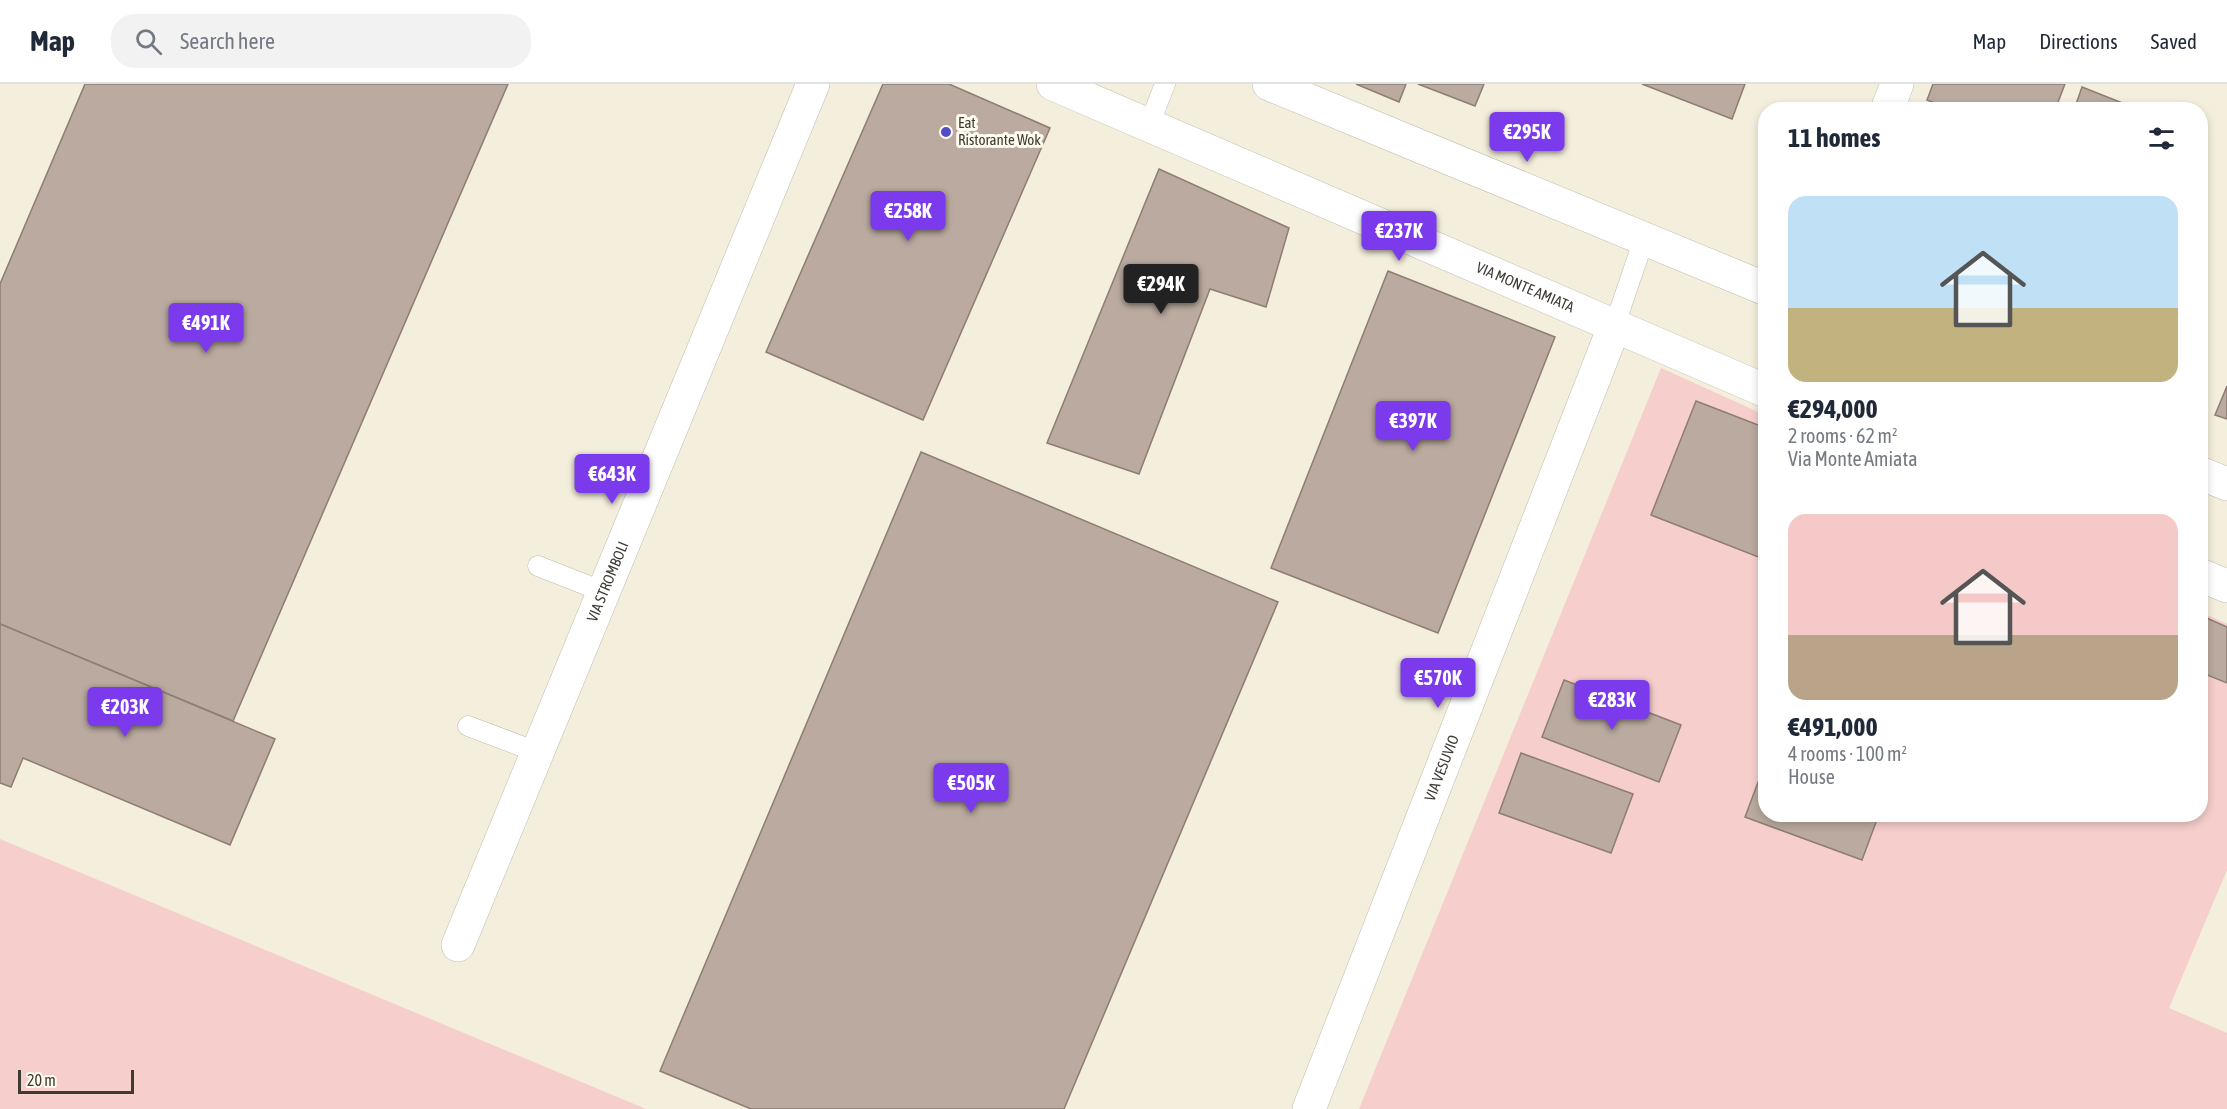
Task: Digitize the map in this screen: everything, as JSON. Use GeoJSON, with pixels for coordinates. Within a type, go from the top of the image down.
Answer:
{"type":"FeatureCollection","features":[{"type":"Feature","properties":{"kind":"street","name":"VIA STROMBOLI"},"geometry":{"type":"LineString","coordinates":[[458,945],[813,84]]}},
{"type":"Feature","properties":{"kind":"street","name":"VIA MONTE AMIATA"},"geometry":{"type":"LineString","coordinates":[[1053,84],[1758,388]]}},
{"type":"Feature","properties":{"kind":"street"},"geometry":{"type":"LineString","coordinates":[[1269,84],[1758,286]]}},
{"type":"Feature","properties":{"kind":"street"},"geometry":{"type":"LineString","coordinates":[[1890,102],[1897,84]]}},
{"type":"Feature","properties":{"kind":"street","name":"VIA VESUVIO"},"geometry":{"type":"LineString","coordinates":[[1309,1109],[1614,327]]}},
{"type":"Feature","properties":{"kind":"street"},"geometry":{"type":"LineString","coordinates":[[2208,476],[2227,484]]}},
{"type":"Feature","properties":{"kind":"street"},"geometry":{"type":"LineString","coordinates":[[2208,578],[2227,586]]}},
{"type":"Feature","properties":{"kind":"lane"},"geometry":{"type":"LineString","coordinates":[[1149,125],[1165,84]]}},
{"type":"Feature","properties":{"kind":"lane"},"geometry":{"type":"LineString","coordinates":[[1614,327],[1644,239]]}},
{"type":"Feature","properties":{"kind":"lane"},"geometry":{"type":"LineString","coordinates":[[538,566],[604,592]]}},
{"type":"Feature","properties":{"kind":"lane"},"geometry":{"type":"LineString","coordinates":[[468,726],[537,752]]}},
{"type":"Feature","properties":{"kind":"shaded area"},"geometry":{"type":"Polygon","coordinates":[[[1661,368],[1758,412],[1758,822],[2208,822],[2208,615],[2227,624],[2227,870],[2169,1008],[2227,1033],[2227,1109],[1359,1109],[1661,368]]]}},
{"type":"Feature","properties":{"kind":"shaded area"},"geometry":{"type":"Polygon","coordinates":[[[0,839],[646,1109],[0,1109],[0,839]]]}},
{"type":"Feature","properties":{"kind":"building"},"geometry":{"type":"Polygon","coordinates":[[[85,84],[508,84],[233,721],[0,624],[0,284],[85,84]]]}},
{"type":"Feature","properties":{"kind":"building"},"geometry":{"type":"Polygon","coordinates":[[[883,84],[949,84],[1050,128],[923,420],[766,352],[883,84]]]}},
{"type":"Feature","properties":{"kind":"building"},"geometry":{"type":"Polygon","coordinates":[[[1356,84],[1406,84],[1399,102],[1356,84]]]}},
{"type":"Feature","properties":{"kind":"building"},"geometry":{"type":"Polygon","coordinates":[[[1418,84],[1484,84],[1475,106],[1418,84]]]}},
{"type":"Feature","properties":{"kind":"building"},"geometry":{"type":"Polygon","coordinates":[[[1642,84],[1745,84],[1732,119],[1642,84]]]}},
{"type":"Feature","properties":{"kind":"building"},"geometry":{"type":"Polygon","coordinates":[[[1933,84],[2065,84],[2058,102],[1932,102],[1927,100],[1933,84]]]}},
{"type":"Feature","properties":{"kind":"building"},"geometry":{"type":"Polygon","coordinates":[[[2082,87],[2120,102],[2077,102],[2082,87]]]}},
{"type":"Feature","properties":{"kind":"building"},"geometry":{"type":"Polygon","coordinates":[[[1159,169],[1289,228],[1266,307],[1210,289],[1139,474],[1047,443],[1159,169]]]}},
{"type":"Feature","properties":{"kind":"building"},"geometry":{"type":"Polygon","coordinates":[[[1388,271],[1555,337],[1438,633],[1271,568],[1388,271]]]}},
{"type":"Feature","properties":{"kind":"building"},"geometry":{"type":"Polygon","coordinates":[[[2227,386],[2227,419],[2215,415],[2227,386]]]}},
{"type":"Feature","properties":{"kind":"building"},"geometry":{"type":"Polygon","coordinates":[[[1696,401],[1758,425],[1758,557],[1651,515],[1696,401]]]}},
{"type":"Feature","properties":{"kind":"building"},"geometry":{"type":"Polygon","coordinates":[[[921,452],[1278,602],[1064,1109],[751,1109],[660,1071],[921,452]]]}},
{"type":"Feature","properties":{"kind":"building"},"geometry":{"type":"Polygon","coordinates":[[[2208,619],[2227,627],[2227,683],[2208,675],[2208,619]]]}},
{"type":"Feature","properties":{"kind":"building"},"geometry":{"type":"Polygon","coordinates":[[[0,624],[275,739],[230,845],[23,758],[11,787],[0,783],[0,624]]]}},
{"type":"Feature","properties":{"kind":"building"},"geometry":{"type":"Polygon","coordinates":[[[1564,680],[1681,725],[1659,782],[1542,737],[1564,680]]]}},
{"type":"Feature","properties":{"kind":"building"},"geometry":{"type":"Polygon","coordinates":[[[1521,753],[1633,794],[1611,853],[1499,813],[1521,753]]]}},
{"type":"Feature","properties":{"kind":"building"},"geometry":{"type":"Polygon","coordinates":[[[1758,782],[1758,822],[1745,817],[1758,782]]]}},
{"type":"Feature","properties":{"kind":"building"},"geometry":{"type":"Polygon","coordinates":[[[1759,822],[1876,822],[1862,860],[1759,822]]]}},
{"type":"Feature","properties":{"kind":"place","name":"Eat Ristorante Wok"},"geometry":{"type":"Point","coordinates":[946,132]}}]}
